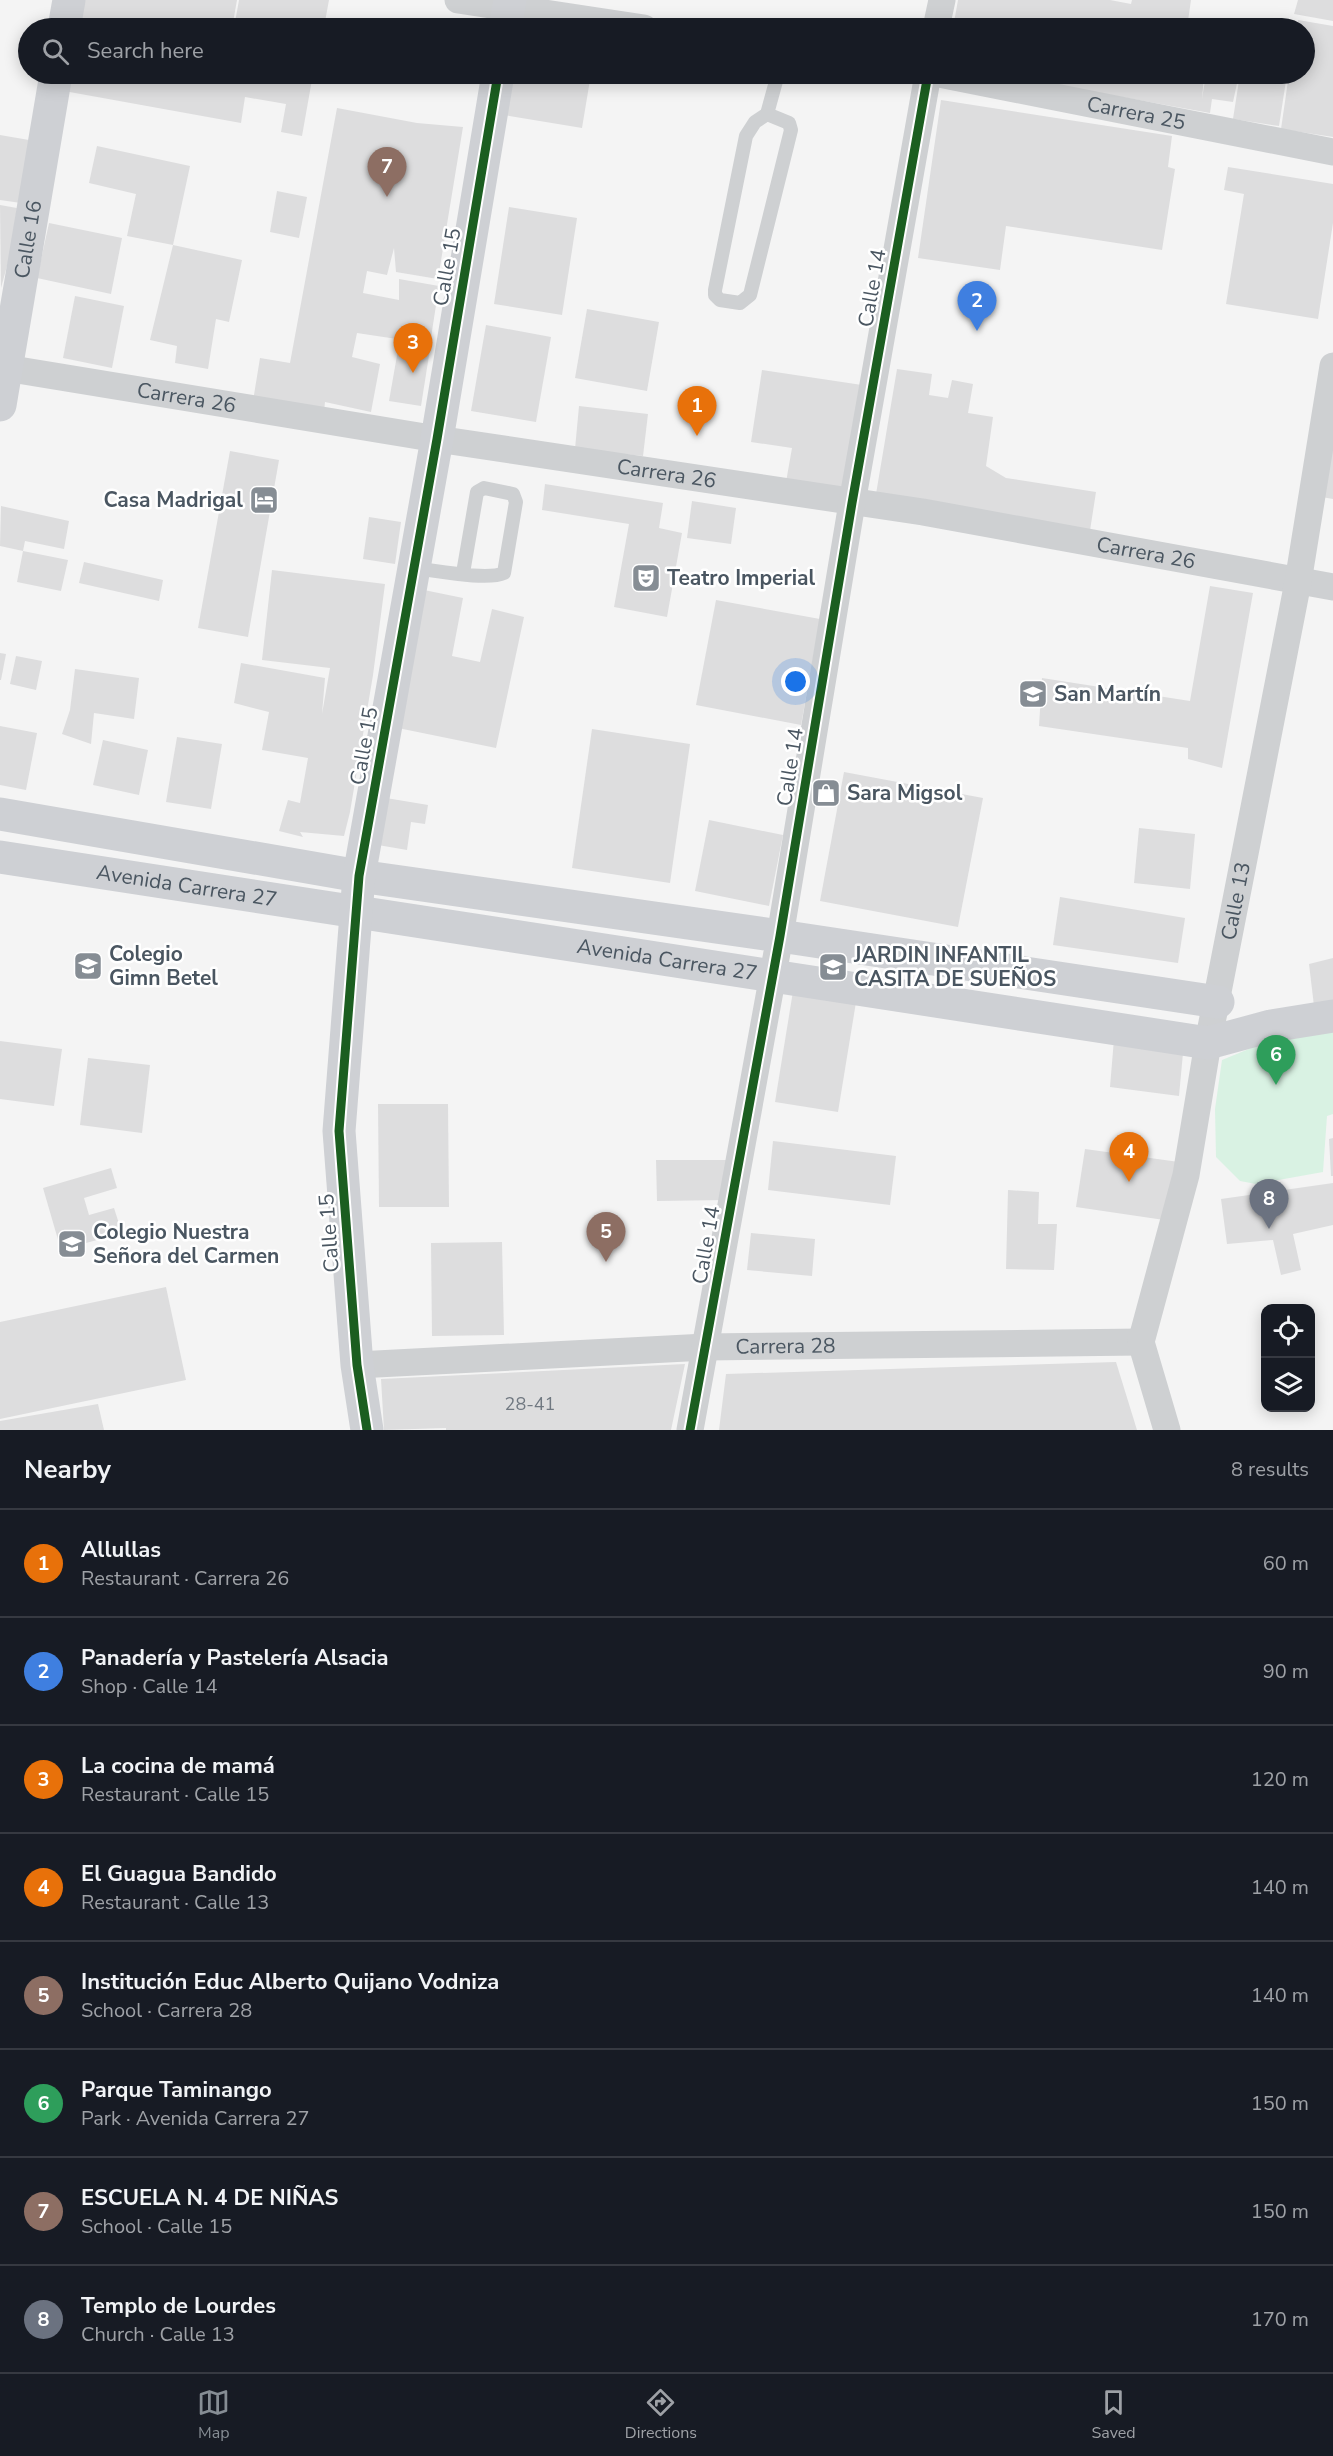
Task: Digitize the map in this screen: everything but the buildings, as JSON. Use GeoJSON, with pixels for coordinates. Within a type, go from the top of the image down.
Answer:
{"type":"FeatureCollection","features":[{"type":"Feature","properties":{"kind":"main road"},"geometry":{"type":"LineString","coordinates":[[66,18],[69,0]]}},
{"type":"Feature","properties":{"kind":"main road","name":"Calle 16"},"geometry":{"type":"LineString","coordinates":[[0,405],[3,368],[54,84]]}},
{"type":"Feature","properties":{"kind":"main road","name":"Calle 15"},"geometry":{"type":"LineString","coordinates":[[367,1430],[357,1365],[339,1131],[359,876],[496,84]]}},
{"type":"Feature","properties":{"kind":"main road","name":"Avenida Carrera 27"},"geometry":{"type":"LineString","coordinates":[[0,814],[359,876],[1218,1002]]}},
{"type":"Feature","properties":{"kind":"main road","name":"Avenida Carrera 27"},"geometry":{"type":"LineString","coordinates":[[0,857],[357,910],[772,977],[1208,1043],[1271,1026],[1333,1016]]}},
{"type":"Feature","properties":{"kind":"street"},"geometry":{"type":"LineString","coordinates":[[458,0],[508,12],[559,18]]}},
{"type":"Feature","properties":{"kind":"street"},"geometry":{"type":"LineString","coordinates":[[938,18],[942,0]]}},
{"type":"Feature","properties":{"kind":"street","name":"Calle 14"},"geometry":{"type":"LineString","coordinates":[[690,1430],[780,936],[852,503],[926,84]]}},
{"type":"Feature","properties":{"kind":"street","name":"Carrera 25"},"geometry":{"type":"LineString","coordinates":[[990,84],[1333,152]]}},
{"type":"Feature","properties":{"kind":"street","name":"Calle 13"},"geometry":{"type":"LineString","coordinates":[[1141,1342],[1186,1175],[1208,1043],[1218,1002],[1298,582],[1333,366]]}},
{"type":"Feature","properties":{"kind":"street","name":"Carrera 26"},"geometry":{"type":"LineString","coordinates":[[3,368],[436,439],[923,512],[1333,587]]}},
{"type":"Feature","properties":{"kind":"street"},"geometry":{"type":"LineString","coordinates":[[1141,1342],[1167,1430]]}},
{"type":"Feature","properties":{"kind":"street","name":"Carrera 28"},"geometry":{"type":"LineString","coordinates":[[357,1365],[706,1347],[1141,1342]]}},
{"type":"Feature","properties":{"kind":"lane"},"geometry":{"type":"LineString","coordinates":[[767,114],[789,123],[791,130],[750,295],[740,303],[720,300],[715,290],[746,136],[755,122],[767,114],[775,84]]}},
{"type":"Feature","properties":{"kind":"lane"},"geometry":{"type":"LineString","coordinates":[[413,568],[496,577],[504,573],[516,502],[513,494],[484,488],[477,492],[463,573]]}},
{"type":"Feature","properties":{"kind":"green space"},"geometry":{"type":"Polygon","coordinates":[[[1333,1026],[1333,1114],[1327,1116],[1323,1172],[1256,1184],[1240,1181],[1216,1157],[1215,1109],[1222,1060],[1293,1031],[1333,1026]]]}},
{"type":"Feature","properties":{"kind":"cycle path"},"geometry":{"type":"LineString","coordinates":[[367,1430],[357,1365],[339,1131],[359,876],[437,439],[496,84]]}},
{"type":"Feature","properties":{"kind":"cycle path"},"geometry":{"type":"LineString","coordinates":[[690,1430],[780,936],[852,503],[926,84]]}},
{"type":"Feature","properties":{"kind":"place","name":"ESCUELA N. 4 DE NIÑAS"},"geometry":{"type":"Point","coordinates":[387,197]}},
{"type":"Feature","properties":{"kind":"place","name":"Panadería y Pastelería Alsacia"},"geometry":{"type":"Point","coordinates":[977,331]}},
{"type":"Feature","properties":{"kind":"place","name":"La cocina de mamá"},"geometry":{"type":"Point","coordinates":[413,373]}},
{"type":"Feature","properties":{"kind":"place","name":"Allullas"},"geometry":{"type":"Point","coordinates":[697,436]}},
{"type":"Feature","properties":{"kind":"place","name":"Casa Madrigal"},"geometry":{"type":"Point","coordinates":[264,500]}},
{"type":"Feature","properties":{"kind":"place","name":"Teatro Imperial"},"geometry":{"type":"Point","coordinates":[646,578]}},
{"type":"Feature","properties":{"kind":"place","name":"San Martín"},"geometry":{"type":"Point","coordinates":[1033,694]}},
{"type":"Feature","properties":{"kind":"place","name":"Sara Migsol"},"geometry":{"type":"Point","coordinates":[826,793]}},
{"type":"Feature","properties":{"kind":"place","name":"Colegio Gimn Betel"},"geometry":{"type":"Point","coordinates":[88,966]}},
{"type":"Feature","properties":{"kind":"place","name":"JARDIN INFANTIL CASITA DE SUEÑOS"},"geometry":{"type":"Point","coordinates":[833,967]}},
{"type":"Feature","properties":{"kind":"place","name":"Parque Taminango"},"geometry":{"type":"Point","coordinates":[1276,1085]}},
{"type":"Feature","properties":{"kind":"place","name":"El Guagua Bandido"},"geometry":{"type":"Point","coordinates":[1129,1182]}},
{"type":"Feature","properties":{"kind":"place","name":"Templo de Lourdes"},"geometry":{"type":"Point","coordinates":[1269,1229]}},
{"type":"Feature","properties":{"kind":"place","name":"Colegio Nuestra Señora del Carmen"},"geometry":{"type":"Point","coordinates":[72,1244]}},
{"type":"Feature","properties":{"kind":"place","name":"Institución Educ Alberto Quijano Vodniza"},"geometry":{"type":"Point","coordinates":[606,1262]}}]}
